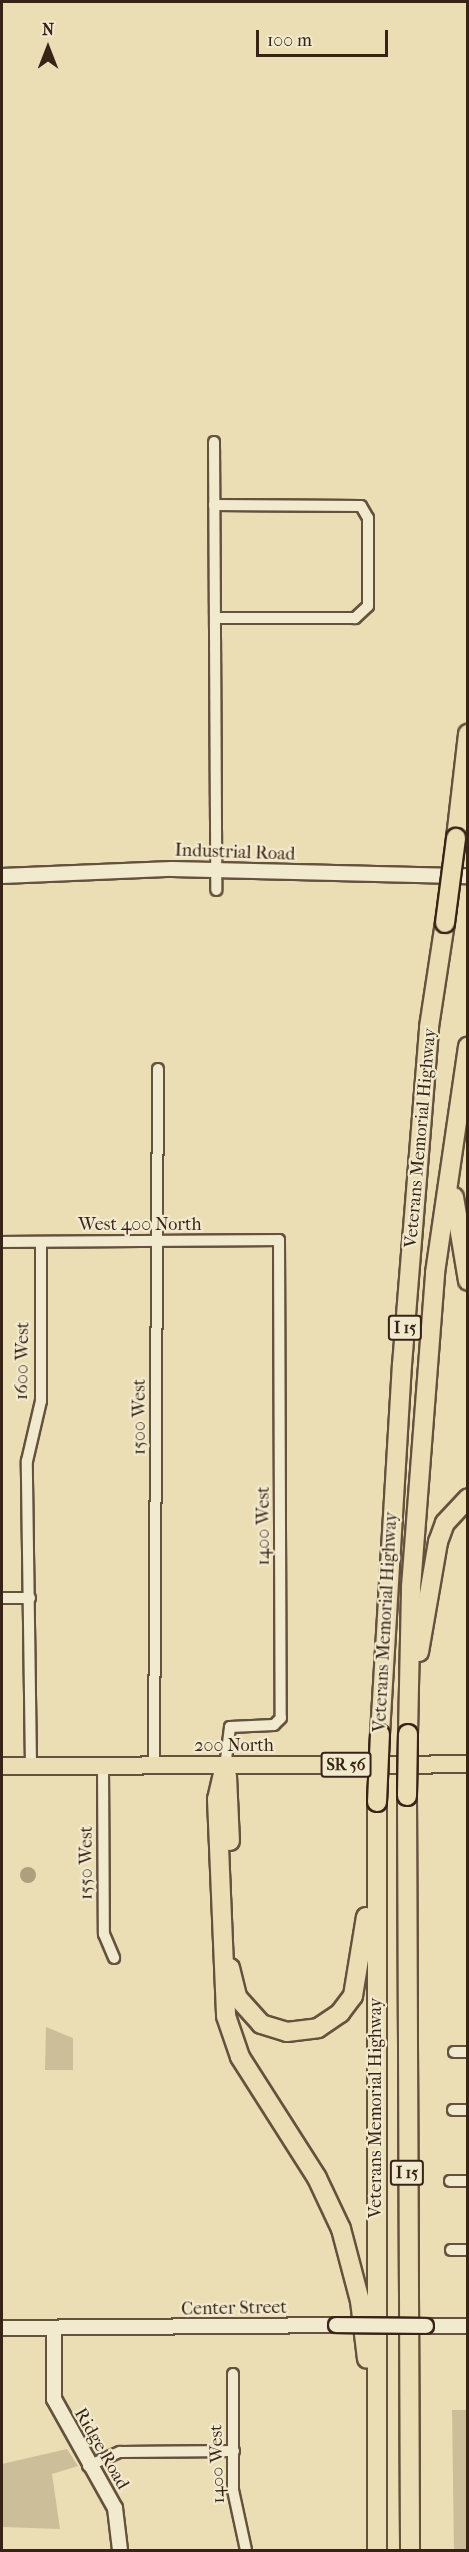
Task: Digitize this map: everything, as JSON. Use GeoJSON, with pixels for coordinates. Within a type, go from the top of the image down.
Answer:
{"type":"FeatureCollection","features":[{"type":"Feature","properties":{"kind":"highway","name":"Veterans Memorial Highway"},"geometry":{"type":"LineString","coordinates":[[377,2550],[376,1830],[380,1734],[402,1365],[429,1027],[445,923],[468,734]]}},
{"type":"Feature","properties":{"kind":"highway","name":"Veterans Memorial Highway"},"geometry":{"type":"LineString","coordinates":[[411,2550],[407,1796],[411,1587],[435,1273],[468,1046]]}},
{"type":"Feature","properties":{"kind":"highway"},"geometry":{"type":"LineString","coordinates":[[462,1091],[454,1208],[468,1281]]}},
{"type":"Feature","properties":{"kind":"highway"},"geometry":{"type":"LineString","coordinates":[[409,1707],[438,1542],[445,1523],[468,1498]]}},
{"type":"Feature","properties":{"kind":"highway"},"geometry":{"type":"LineString","coordinates":[[225,1765],[232,1984],[251,2016],[271,2029],[318,2028],[340,2013],[353,1996],[376,1830]]}},
{"type":"Feature","properties":{"kind":"highway"},"geometry":{"type":"LineString","coordinates":[[225,1765],[217,1799],[226,2016],[240,2057],[317,2178],[341,2229],[360,2301],[376,2418]]}},
{"type":"Feature","properties":{"kind":"main road","name":"200 North"},"geometry":{"type":"LineString","coordinates":[[2,1766],[468,1764]]}},
{"type":"Feature","properties":{"kind":"street"},"geometry":{"type":"LineString","coordinates":[[214,442],[216,890]]}},
{"type":"Feature","properties":{"kind":"street"},"geometry":{"type":"LineString","coordinates":[[214,506],[358,505],[368,514],[368,606],[361,616],[215,618]]}},
{"type":"Feature","properties":{"kind":"street","name":"Industrial Road"},"geometry":{"type":"LineString","coordinates":[[2,876],[216,869],[468,876]]}},
{"type":"Feature","properties":{"kind":"street","name":"1500 West"},"geometry":{"type":"LineString","coordinates":[[154,1765],[158,1069]]}},
{"type":"Feature","properties":{"kind":"street","name":"West 400 North"},"geometry":{"type":"LineString","coordinates":[[2,1242],[279,1240]]}},
{"type":"Feature","properties":{"kind":"street","name":"1400 West"},"geometry":{"type":"LineString","coordinates":[[225,1765],[230,1727],[274,1725],[281,1718],[279,1240]]}},
{"type":"Feature","properties":{"kind":"street","name":"1600 West"},"geometry":{"type":"LineString","coordinates":[[32,1766],[27,1461],[41,1401],[41,1242]]}},
{"type":"Feature","properties":{"kind":"street"},"geometry":{"type":"LineString","coordinates":[[2,1598],[30,1598]]}},
{"type":"Feature","properties":{"kind":"street","name":"1550 West"},"geometry":{"type":"LineString","coordinates":[[103,1766],[104,1934],[114,1959]]}},
{"type":"Feature","properties":{"kind":"street"},"geometry":{"type":"LineString","coordinates":[[454,2052],[468,2052]]}},
{"type":"Feature","properties":{"kind":"street"},"geometry":{"type":"LineString","coordinates":[[453,2110],[468,2110]]}},
{"type":"Feature","properties":{"kind":"street"},"geometry":{"type":"LineString","coordinates":[[450,2181],[468,2181]]}},
{"type":"Feature","properties":{"kind":"street"},"geometry":{"type":"LineString","coordinates":[[451,2250],[468,2250]]}},
{"type":"Feature","properties":{"kind":"street","name":"Center Street"},"geometry":{"type":"LineString","coordinates":[[2,2328],[468,2326]]}},
{"type":"Feature","properties":{"kind":"street","name":"Ridge Road"},"geometry":{"type":"LineString","coordinates":[[54,2328],[54,2399],[88,2466],[118,2516],[120,2550]]}},
{"type":"Feature","properties":{"kind":"street","name":"1400 West"},"geometry":{"type":"LineString","coordinates":[[233,2374],[233,2490],[246,2550]]}},
{"type":"Feature","properties":{"kind":"street"},"geometry":{"type":"LineString","coordinates":[[88,2466],[120,2452],[234,2451]]}},
{"type":"Feature","properties":{"kind":"shaded area"},"geometry":{"type":"Polygon","coordinates":[[[25,1867],[31,1867],[36,1875],[34,1881],[25,1883],[20,1878],[20,1872],[25,1867]]]}},
{"type":"Feature","properties":{"kind":"shaded area"},"geometry":{"type":"Polygon","coordinates":[[[46,2027],[73,2038],[73,2070],[45,2070],[46,2027]]]}},
{"type":"Feature","properties":{"kind":"shaded area"},"geometry":{"type":"Polygon","coordinates":[[[452,2410],[467,2410],[467,2550],[454,2550],[452,2410]]]}},
{"type":"Feature","properties":{"kind":"shaded area"},"geometry":{"type":"Polygon","coordinates":[[[67,2449],[78,2466],[52,2474],[60,2529],[2,2527],[2,2464],[67,2449]]]}}]}
